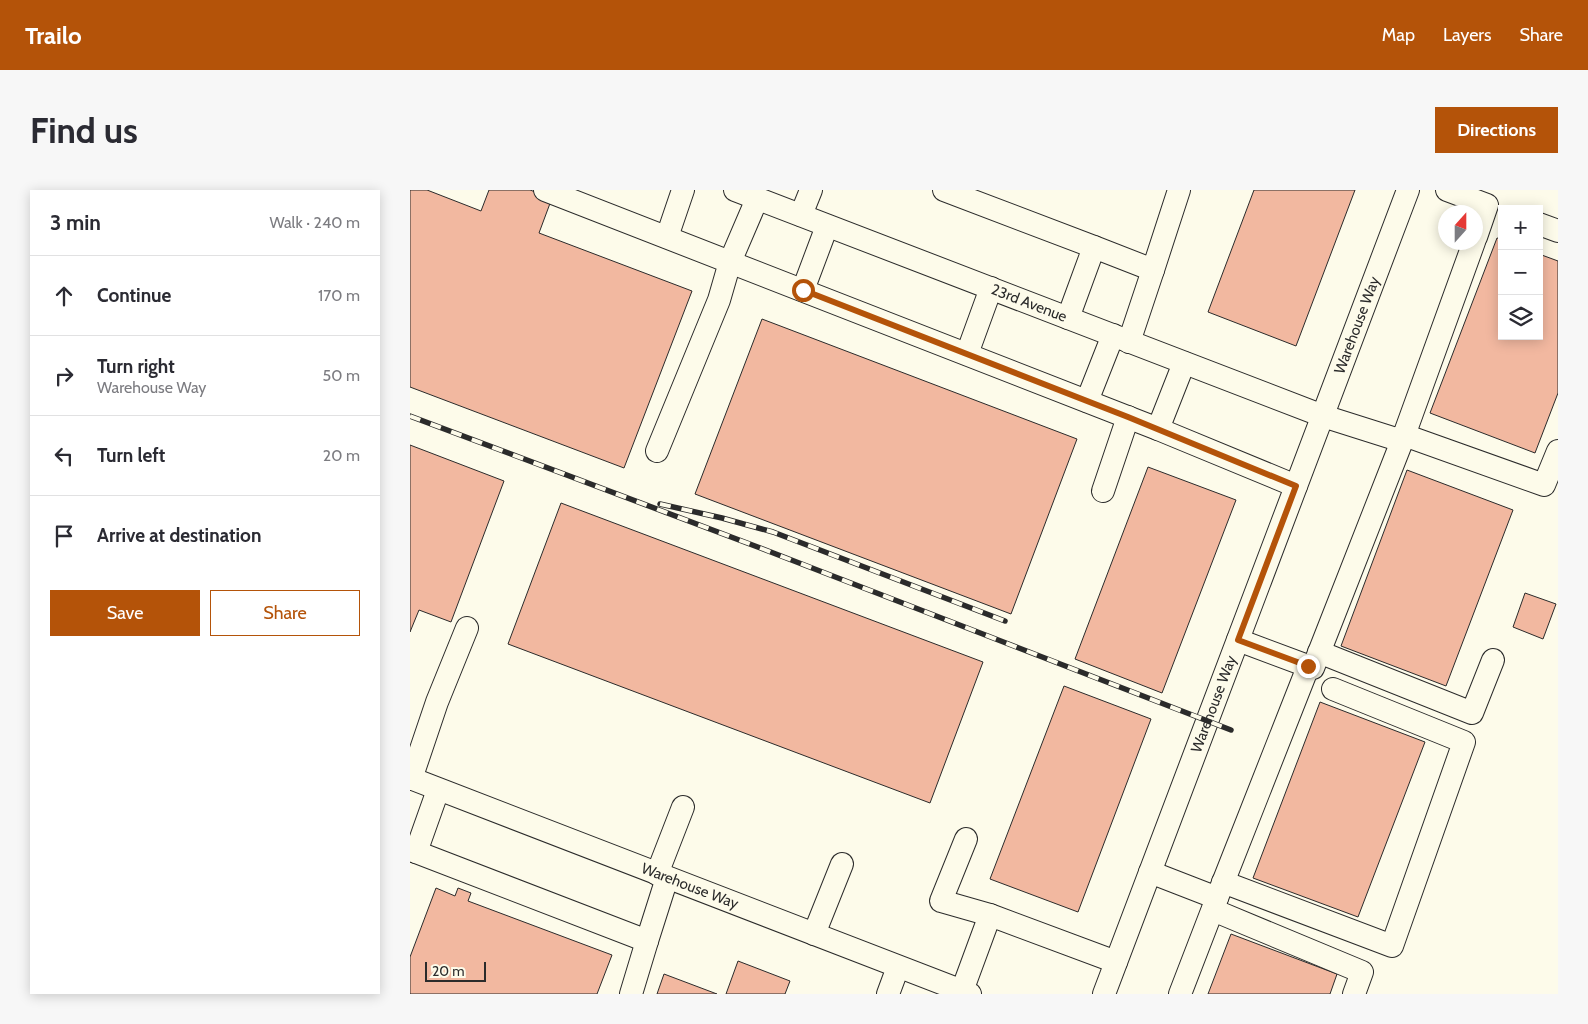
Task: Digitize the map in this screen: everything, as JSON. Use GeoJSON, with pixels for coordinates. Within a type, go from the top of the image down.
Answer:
{"type":"FeatureCollection","features":[{"type":"Feature","properties":{"kind":"street"},"geometry":{"type":"LineString","coordinates":[[545,190],[1128,417],[1296,486]]}},
{"type":"Feature","properties":{"kind":"street"},"geometry":{"type":"LineString","coordinates":[[666,237],[683,190]]}},
{"type":"Feature","properties":{"kind":"street","name":"23rd Avenue"},"geometry":{"type":"LineString","coordinates":[[735,190],[1323,416],[1403,438],[1544,485],[1558,451]]}},
{"type":"Feature","properties":{"kind":"street"},"geometry":{"type":"LineString","coordinates":[[801,215],[811,190]]}},
{"type":"Feature","properties":{"kind":"street"},"geometry":{"type":"LineString","coordinates":[[944,190],[1152,270]]}},
{"type":"Feature","properties":{"kind":"street"},"geometry":{"type":"LineString","coordinates":[[1087,401],[1121,338],[1152,270],[1179,190]]}},
{"type":"Feature","properties":{"kind":"street","name":"Warehouse Way"},"geometry":{"type":"LineString","coordinates":[[1104,994],[1408,190]]}},
{"type":"Feature","properties":{"kind":"street"},"geometry":{"type":"LineString","coordinates":[[1447,190],[1494,208],[1483,226]]}},
{"type":"Feature","properties":{"kind":"street"},"geometry":{"type":"LineString","coordinates":[[657,451],[719,300],[730,262],[757,198]]}},
{"type":"Feature","properties":{"kind":"street"},"geometry":{"type":"LineString","coordinates":[[1543,225],[1558,231]]}},
{"type":"Feature","properties":{"kind":"street"},"geometry":{"type":"LineString","coordinates":[[803,290],[827,226]]}},
{"type":"Feature","properties":{"kind":"street"},"geometry":{"type":"LineString","coordinates":[[1068,318],[1094,247]]}},
{"type":"Feature","properties":{"kind":"street"},"geometry":{"type":"LineString","coordinates":[[1180,994],[1403,438],[1471,250]]}},
{"type":"Feature","properties":{"kind":"street"},"geometry":{"type":"LineString","coordinates":[[967,354],[991,288]]}},
{"type":"Feature","properties":{"kind":"street"},"geometry":{"type":"LineString","coordinates":[[1158,429],[1184,363]]}},
{"type":"Feature","properties":{"kind":"street"},"geometry":{"type":"LineString","coordinates":[[1103,491],[1128,417]]}},
{"type":"Feature","properties":{"kind":"street"},"geometry":{"type":"LineString","coordinates":[[411,778],[437,702],[467,628]]}},
{"type":"Feature","properties":{"kind":"street"},"geometry":{"type":"LineString","coordinates":[[1238,640],[1314,659],[1472,713],[1493,660]]}},
{"type":"Feature","properties":{"kind":"street"},"geometry":{"type":"LineString","coordinates":[[1150,872],[1218,897],[1392,946],[1464,742],[1333,689]]}},
{"type":"Feature","properties":{"kind":"street","name":"Warehouse Way"},"geometry":{"type":"LineString","coordinates":[[411,778],[966,993]]}},
{"type":"Feature","properties":{"kind":"street"},"geometry":{"type":"LineString","coordinates":[[438,790],[413,850],[647,941]]}},
{"type":"Feature","properties":{"kind":"street"},"geometry":{"type":"LineString","coordinates":[[631,994],[647,941],[662,876],[683,807]]}},
{"type":"Feature","properties":{"kind":"street"},"geometry":{"type":"LineString","coordinates":[[966,839],[942,901],[990,915],[1116,962]]}},
{"type":"Feature","properties":{"kind":"street"},"geometry":{"type":"LineString","coordinates":[[814,934],[842,864]]}},
{"type":"Feature","properties":{"kind":"street"},"geometry":{"type":"LineString","coordinates":[[1218,897],[1362,972],[1354,994]]}},
{"type":"Feature","properties":{"kind":"street"},"geometry":{"type":"LineString","coordinates":[[966,993],[990,915]]}},
{"type":"Feature","properties":{"kind":"street"},"geometry":{"type":"LineString","coordinates":[[888,994],[898,967]]}},
{"type":"Feature","properties":{"kind":"building"},"geometry":{"type":"Polygon","coordinates":[[[410,190],[427,190],[481,211],[489,190],[530,190],[552,198],[539,233],[692,291],[624,468],[410,387],[410,190]]]}},
{"type":"Feature","properties":{"kind":"building"},"geometry":{"type":"Polygon","coordinates":[[[1254,190],[1355,190],[1296,346],[1208,312],[1254,190]]]}},
{"type":"Feature","properties":{"kind":"building"},"geometry":{"type":"Polygon","coordinates":[[[1497,238],[1498,340],[1543,340],[1543,255],[1558,261],[1558,393],[1535,453],[1430,413],[1497,238]]]}},
{"type":"Feature","properties":{"kind":"building"},"geometry":{"type":"Polygon","coordinates":[[[762,319],[1077,439],[1011,614],[695,494],[762,319]]]}},
{"type":"Feature","properties":{"kind":"building"},"geometry":{"type":"Polygon","coordinates":[[[410,445],[504,481],[451,622],[419,610],[410,632],[410,445]]]}},
{"type":"Feature","properties":{"kind":"building"},"geometry":{"type":"Polygon","coordinates":[[[1148,467],[1236,500],[1162,693],[1075,659],[1148,467]]]}},
{"type":"Feature","properties":{"kind":"building"},"geometry":{"type":"Polygon","coordinates":[[[1407,470],[1513,510],[1446,686],[1341,646],[1407,470]]]}},
{"type":"Feature","properties":{"kind":"building"},"geometry":{"type":"Polygon","coordinates":[[[561,503],[983,662],[930,803],[508,644],[561,503]]]}},
{"type":"Feature","properties":{"kind":"building"},"geometry":{"type":"Polygon","coordinates":[[[1525,593],[1556,604],[1543,639],[1513,627],[1525,593]]]}},
{"type":"Feature","properties":{"kind":"building"},"geometry":{"type":"Polygon","coordinates":[[[1064,686],[1151,719],[1078,912],[990,879],[1064,686]]]}},
{"type":"Feature","properties":{"kind":"building"},"geometry":{"type":"Polygon","coordinates":[[[1320,702],[1425,742],[1358,917],[1253,878],[1320,702]]]}},
{"type":"Feature","properties":{"kind":"building"},"geometry":{"type":"Polygon","coordinates":[[[436,888],[455,896],[458,888],[471,893],[468,901],[612,955],[597,994],[410,994],[410,957],[436,888]]]}},
{"type":"Feature","properties":{"kind":"building"},"geometry":{"type":"Polygon","coordinates":[[[1231,934],[1337,974],[1330,994],[1208,994],[1231,934]]]}},
{"type":"Feature","properties":{"kind":"building"},"geometry":{"type":"Polygon","coordinates":[[[738,961],[790,981],[785,994],[726,994],[738,961]]]}},
{"type":"Feature","properties":{"kind":"building"},"geometry":{"type":"Polygon","coordinates":[[[664,974],[717,994],[657,994],[664,974]]]}},
{"type":"Feature","properties":{"kind":"railway"},"geometry":{"type":"LineString","coordinates":[[410,416],[763,549],[1231,730]]}},
{"type":"Feature","properties":{"kind":"railway"},"geometry":{"type":"LineString","coordinates":[[660,504],[773,532],[1005,621]]}},
{"type":"Feature","properties":{"kind":"route"},"geometry":{"type":"LineString","coordinates":[[803,290],[1128,417],[1296,486],[1238,640],[1308,666]]}}]}
